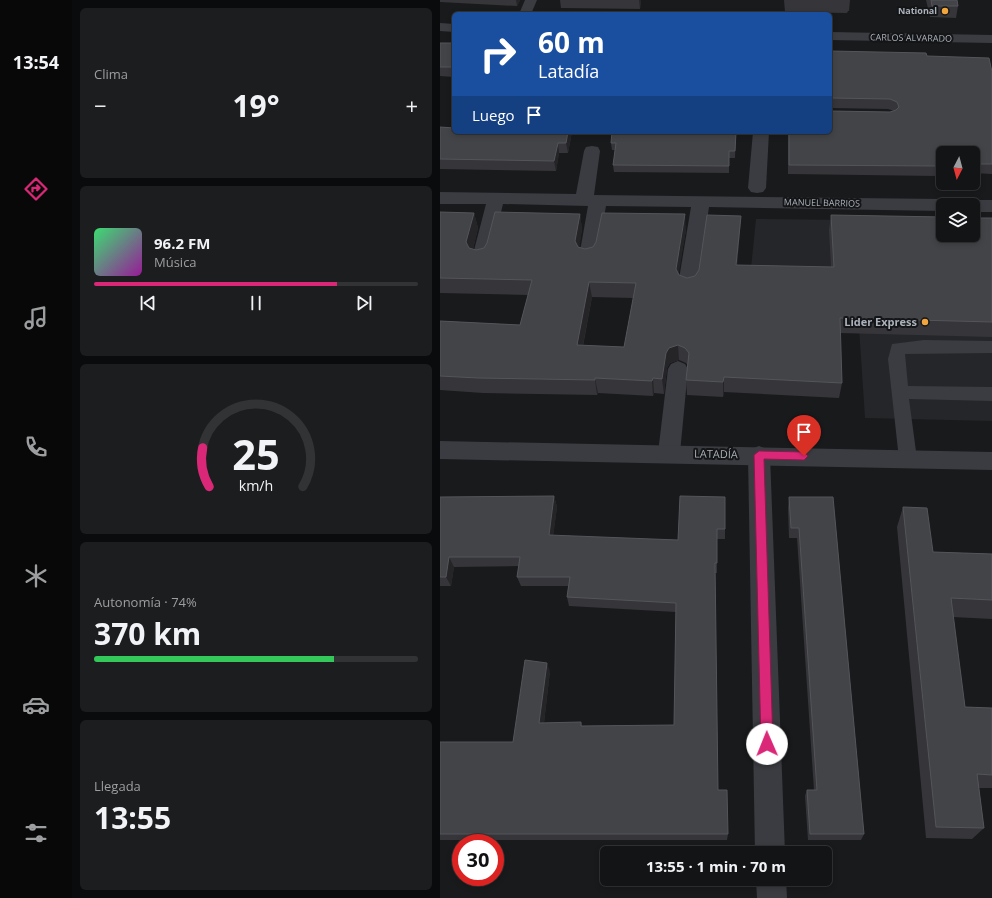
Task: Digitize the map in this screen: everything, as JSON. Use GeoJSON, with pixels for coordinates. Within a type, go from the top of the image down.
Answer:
{"type":"FeatureCollection","features":[{"type":"Feature","properties":{"kind":"street"},"geometry":{"type":"LineString","coordinates":[[440,27],[452,28]]}},
{"type":"Feature","properties":{"kind":"street","name":"CARLOS ALVARADO"},"geometry":{"type":"LineString","coordinates":[[832,36],[992,39]]}},
{"type":"Feature","properties":{"kind":"street"},"geometry":{"type":"LineString","coordinates":[[756,188],[761,134]]}},
{"type":"Feature","properties":{"kind":"street"},"geometry":{"type":"LineString","coordinates":[[588,256],[592,151]]}},
{"type":"Feature","properties":{"kind":"street","name":"MANUEL BARRIOS"},"geometry":{"type":"LineString","coordinates":[[440,198],[936,205]]}},
{"type":"Feature","properties":{"kind":"street"},"geometry":{"type":"LineString","coordinates":[[481,258],[496,199]]}},
{"type":"Feature","properties":{"kind":"street"},"geometry":{"type":"LineString","coordinates":[[688,285],[701,201]]}},
{"type":"Feature","properties":{"kind":"street"},"geometry":{"type":"LineString","coordinates":[[980,206],[992,206]]}},
{"type":"Feature","properties":{"kind":"street"},"geometry":{"type":"LineString","coordinates":[[668,453],[678,369]]}},
{"type":"Feature","properties":{"kind":"street","name":"LATADÍA"},"geometry":{"type":"LineString","coordinates":[[440,450],[668,453],[992,461]]}},
{"type":"Feature","properties":{"kind":"street"},"geometry":{"type":"LineString","coordinates":[[759,455],[770,846]]}},
{"type":"Feature","properties":{"kind":"street"},"geometry":{"type":"LineString","coordinates":[[771,886],[772,898]]}},
{"type":"Feature","properties":{"kind":"lane"},"geometry":{"type":"LineString","coordinates":[[526,12],[531,0]]}},
{"type":"Feature","properties":{"kind":"lane"},"geometry":{"type":"LineString","coordinates":[[908,459],[896,359],[898,348],[924,346],[992,347]]}},
{"type":"Feature","properties":{"kind":"lane"},"geometry":{"type":"LineString","coordinates":[[900,392],[992,394]]}},
{"type":"Feature","properties":{"kind":"shaded area","name":"Lider Express"},"geometry":{"type":"Polygon","coordinates":[[[756,219],[936,221],[936,242],[980,242],[980,230],[992,221],[992,421],[865,418],[858,312],[747,308],[756,219]]]}},
{"type":"Feature","properties":{"kind":"building"},"geometry":{"type":"Polygon","coordinates":[[[931,0],[957,0],[958,6],[932,6],[931,0]]]}},
{"type":"Feature","properties":{"kind":"building"},"geometry":{"type":"Polygon","coordinates":[[[440,43],[452,43],[452,67],[440,67],[440,43]]]}},
{"type":"Feature","properties":{"kind":"building"},"geometry":{"type":"Polygon","coordinates":[[[832,51],[926,53],[927,56],[989,58],[992,72],[992,164],[980,164],[980,146],[936,146],[936,166],[789,165],[789,134],[832,134],[832,111],[890,112],[899,107],[897,102],[890,99],[832,98],[832,51]]]}},
{"type":"Feature","properties":{"kind":"building"},"geometry":{"type":"Polygon","coordinates":[[[440,127],[452,128],[452,134],[568,134],[566,143],[558,143],[554,161],[440,159],[440,127]]]}},
{"type":"Feature","properties":{"kind":"building"},"geometry":{"type":"Polygon","coordinates":[[[612,134],[736,134],[735,151],[729,151],[729,166],[613,165],[616,143],[611,143],[612,134]]]}},
{"type":"Feature","properties":{"kind":"building"},"geometry":{"type":"Polygon","coordinates":[[[440,212],[474,213],[466,242],[469,248],[476,250],[484,248],[487,243],[495,212],[580,214],[575,241],[578,247],[585,249],[593,247],[596,242],[602,213],[685,214],[676,269],[679,275],[687,278],[695,276],[699,270],[707,215],[741,216],[736,265],[834,267],[831,215],[936,217],[936,242],[980,242],[980,218],[992,218],[992,322],[840,318],[842,383],[724,377],[723,382],[686,380],[689,353],[685,348],[678,345],[669,348],[666,353],[662,379],[653,378],[652,381],[595,378],[595,380],[440,376],[440,321],[520,325],[532,280],[440,278],[440,212]],[[589,282],[577,345],[624,347],[636,283],[589,282]]]}},
{"type":"Feature","properties":{"kind":"building"},"geometry":{"type":"Polygon","coordinates":[[[554,496],[549,535],[678,540],[680,496],[725,497],[725,529],[717,529],[717,563],[715,563],[718,790],[727,790],[728,834],[440,834],[440,742],[513,742],[525,660],[547,663],[539,723],[581,722],[581,726],[674,725],[676,603],[567,597],[570,577],[517,577],[520,557],[449,557],[446,577],[440,577],[440,497],[554,496]]]}},
{"type":"Feature","properties":{"kind":"building"},"geometry":{"type":"Polygon","coordinates":[[[789,497],[833,497],[864,834],[810,834],[807,790],[817,790],[799,528],[791,528],[789,497]]]}},
{"type":"Feature","properties":{"kind":"building"},"geometry":{"type":"Polygon","coordinates":[[[903,507],[927,508],[933,552],[992,554],[992,600],[951,598],[965,707],[992,708],[992,775],[977,774],[984,828],[936,827],[903,507]]]}},
{"type":"Feature","properties":{"kind":"place","name":"National"},"geometry":{"type":"Point","coordinates":[945,11]}},
{"type":"Feature","properties":{"kind":"place","name":"Lider Express"},"geometry":{"type":"Point","coordinates":[925,322]}},
{"type":"Feature","properties":{"kind":"route"},"geometry":{"type":"LineString","coordinates":[[767,744],[759,455],[804,456]]}}]}
